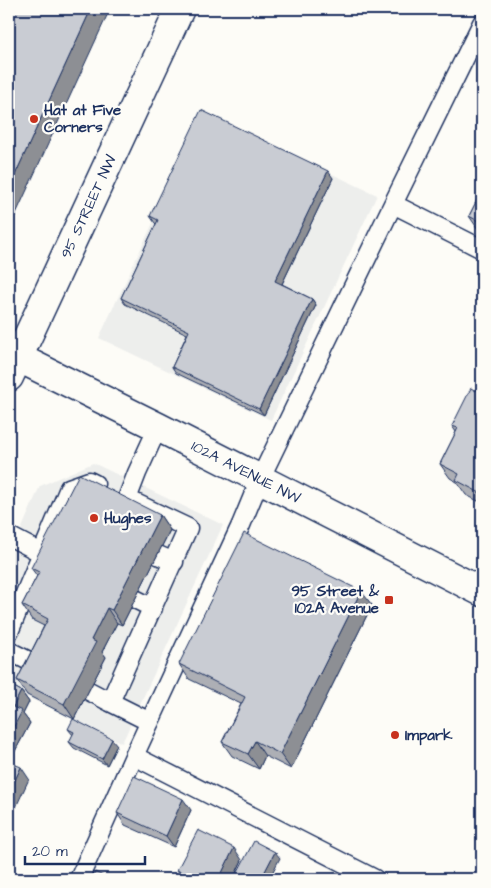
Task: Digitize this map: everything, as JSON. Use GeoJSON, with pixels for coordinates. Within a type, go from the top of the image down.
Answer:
{"type":"FeatureCollection","features":[{"type":"Feature","properties":{"kind":"street","name":"95 STREET NW"},"geometry":{"type":"LineString","coordinates":[[12,363],[180,9]]}},
{"type":"Feature","properties":{"kind":"street","name":"102A AVENUE NW"},"geometry":{"type":"LineString","coordinates":[[12,363],[158,427],[482,592]]}},
{"type":"Feature","properties":{"kind":"lane"},"geometry":{"type":"LineString","coordinates":[[79,879],[241,526],[260,479],[392,204],[482,23]]}},
{"type":"Feature","properties":{"kind":"lane"},"geometry":{"type":"LineString","coordinates":[[392,204],[482,249]]}},
{"type":"Feature","properties":{"kind":"lane"},"geometry":{"type":"LineString","coordinates":[[127,499],[158,427]]}},
{"type":"Feature","properties":{"kind":"lane"},"geometry":{"type":"LineString","coordinates":[[9,632],[48,556],[67,513],[70,488],[89,481],[188,528],[166,558],[152,608],[110,702]]}},
{"type":"Feature","properties":{"kind":"lane"},"geometry":{"type":"LineString","coordinates":[[9,536],[48,556]]}},
{"type":"Feature","properties":{"kind":"lane"},"geometry":{"type":"LineString","coordinates":[[135,599],[152,608]]}},
{"type":"Feature","properties":{"kind":"lane"},"geometry":{"type":"LineString","coordinates":[[9,651],[41,667]]}},
{"type":"Feature","properties":{"kind":"lane"},"geometry":{"type":"LineString","coordinates":[[89,691],[150,722]]}},
{"type":"Feature","properties":{"kind":"lane"},"geometry":{"type":"LineString","coordinates":[[134,756],[375,879]]}},
{"type":"Feature","properties":{"kind":"shaded area"},"geometry":{"type":"Polygon","coordinates":[[[204,114],[377,195],[271,420],[99,338],[204,114]]]}},
{"type":"Feature","properties":{"kind":"shaded area"},"geometry":{"type":"Polygon","coordinates":[[[93,463],[223,525],[122,743],[9,688],[9,558],[40,486],[93,463]]]}},
{"type":"Feature","properties":{"kind":"building","name":"Hat at Five Corners"},"geometry":{"type":"Polygon","coordinates":[[[9,9],[91,9],[9,188],[9,9]]]}},
{"type":"Feature","properties":{"kind":"building"},"geometry":{"type":"Polygon","coordinates":[[[201,110],[328,171],[275,281],[312,299],[259,409],[172,367],[189,331],[121,298],[158,220],[150,216],[201,110]]]}},
{"type":"Feature","properties":{"kind":"building"},"geometry":{"type":"Polygon","coordinates":[[[482,190],[482,223],[469,216],[482,190]]]}},
{"type":"Feature","properties":{"kind":"building"},"geometry":{"type":"Polygon","coordinates":[[[482,379],[482,494],[456,480],[459,474],[440,464],[458,428],[452,426],[471,388],[476,391],[482,379]]]}},
{"type":"Feature","properties":{"kind":"building"},"geometry":{"type":"Polygon","coordinates":[[[79,474],[160,515],[112,610],[107,608],[91,640],[96,642],[64,704],[17,680],[48,619],[22,605],[39,572],[31,568],[79,474]]]}},
{"type":"Feature","properties":{"kind":"building"},"geometry":{"type":"Polygon","coordinates":[[[244,533],[361,591],[280,754],[255,741],[248,754],[222,742],[245,697],[179,664],[244,533]]]}},
{"type":"Feature","properties":{"kind":"building"},"geometry":{"type":"Polygon","coordinates":[[[9,684],[21,691],[13,707],[22,711],[9,736],[9,684]]]}},
{"type":"Feature","properties":{"kind":"building"},"geometry":{"type":"Polygon","coordinates":[[[73,719],[112,739],[102,759],[69,742],[74,732],[68,729],[73,719]]]}},
{"type":"Feature","properties":{"kind":"building"},"geometry":{"type":"Polygon","coordinates":[[[9,762],[21,767],[9,793],[9,762]]]}},
{"type":"Feature","properties":{"kind":"building"},"geometry":{"type":"Polygon","coordinates":[[[134,776],[183,799],[166,836],[117,813],[134,776]]]}},
{"type":"Feature","properties":{"kind":"building"},"geometry":{"type":"Polygon","coordinates":[[[198,830],[234,848],[219,879],[195,879],[177,870],[198,830]]]}},
{"type":"Feature","properties":{"kind":"building"},"geometry":{"type":"Polygon","coordinates":[[[254,841],[275,852],[261,879],[244,879],[236,875],[254,841]]]}},
{"type":"Feature","properties":{"kind":"building"},"geometry":{"type":"Polygon","coordinates":[[[95,872],[109,879],[92,879],[95,872]]]}},
{"type":"Feature","properties":{"kind":"place","name":"Hat at Five Corners"},"geometry":{"type":"Point","coordinates":[34,119]}},
{"type":"Feature","properties":{"kind":"place","name":"Hughes"},"geometry":{"type":"Point","coordinates":[94,518]}},
{"type":"Feature","properties":{"kind":"place","name":"95 Street & 102A Avenue"},"geometry":{"type":"Point","coordinates":[389,600]}},
{"type":"Feature","properties":{"kind":"place","name":"Impark"},"geometry":{"type":"Point","coordinates":[395,735]}}]}
